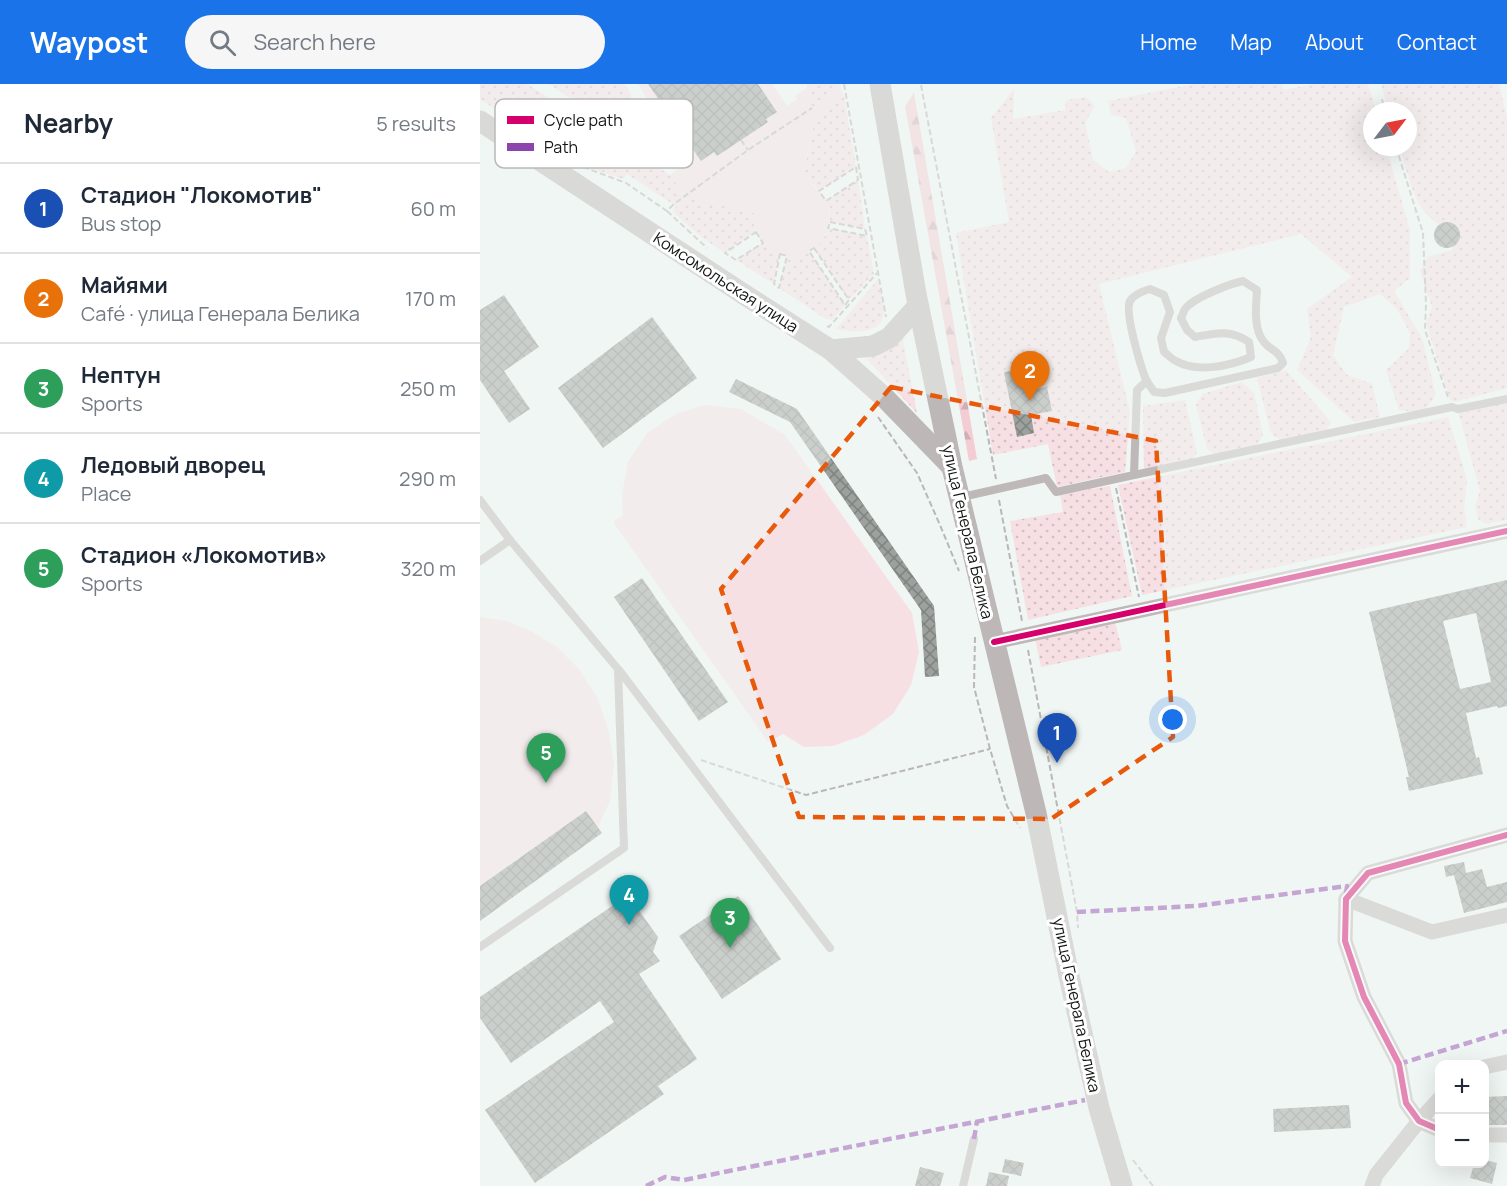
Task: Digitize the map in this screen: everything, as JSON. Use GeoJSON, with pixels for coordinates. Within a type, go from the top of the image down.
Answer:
{"type":"FeatureCollection","features":[{"type":"Feature","properties":{"kind":"main road","name":"улица Генерала Белика"},"geometry":{"type":"LineString","coordinates":[[880,84],[918,306],[960,498],[984,640],[1036,813],[1099,1108],[1122,1186]]}},
{"type":"Feature","properties":{"kind":"main road","name":"Комсомольская улица"},"geometry":{"type":"LineString","coordinates":[[480,122],[495,132]]}},
{"type":"Feature","properties":{"kind":"main road","name":"Комсомольская улица"},"geometry":{"type":"LineString","coordinates":[[550,168],[745,295],[833,340],[952,467]]}},
{"type":"Feature","properties":{"kind":"main road"},"geometry":{"type":"LineString","coordinates":[[833,340],[873,346],[889,338],[918,306]]}},
{"type":"Feature","properties":{"kind":"street"},"geometry":{"type":"LineString","coordinates":[[984,640],[1142,611],[1507,531]]}},
{"type":"Feature","properties":{"kind":"street"},"geometry":{"type":"LineString","coordinates":[[1435,1128],[1419,1120],[1406,1103],[1399,1065],[1364,997],[1345,941],[1346,899],[1368,873],[1507,835]]}},
{"type":"Feature","properties":{"kind":"street"},"geometry":{"type":"LineString","coordinates":[[1346,899],[1432,932],[1507,915]]}},
{"type":"Feature","properties":{"kind":"street"},"geometry":{"type":"LineString","coordinates":[[1489,1066],[1507,1062]]}},
{"type":"Feature","properties":{"kind":"street"},"geometry":{"type":"LineString","coordinates":[[1372,1186],[1376,1175],[1435,1103]]}},
{"type":"Feature","properties":{"kind":"street"},"geometry":{"type":"LineString","coordinates":[[1489,1136],[1507,1135]]}},
{"type":"Feature","properties":{"kind":"lane"},"geometry":{"type":"LineString","coordinates":[[1243,281],[1257,290],[1258,329],[1264,342],[1281,356],[1283,363],[1278,368],[1165,393],[1154,392],[1146,381],[1128,312],[1130,302],[1139,293],[1150,289],[1164,295],[1170,312],[1161,338],[1164,352],[1176,361],[1192,367],[1216,367],[1238,363],[1251,357],[1249,342],[1241,336],[1222,332],[1195,337],[1186,330],[1181,318],[1186,308],[1227,285],[1243,281]]}},
{"type":"Feature","properties":{"kind":"lane"},"geometry":{"type":"LineString","coordinates":[[1134,475],[1137,390],[1146,381]]}},
{"type":"Feature","properties":{"kind":"lane"},"geometry":{"type":"LineString","coordinates":[[960,498],[1046,478],[1056,492],[1452,407],[1458,410],[1507,399]]}},
{"type":"Feature","properties":{"kind":"lane"},"geometry":{"type":"LineString","coordinates":[[480,500],[510,540],[618,669],[830,948]]}},
{"type":"Feature","properties":{"kind":"lane"},"geometry":{"type":"LineString","coordinates":[[480,561],[510,540]]}},
{"type":"Feature","properties":{"kind":"lane"},"geometry":{"type":"LineString","coordinates":[[480,947],[624,848],[618,669]]}},
{"type":"Feature","properties":{"kind":"lane"},"geometry":{"type":"LineString","coordinates":[[963,1186],[974,1139]]}},
{"type":"Feature","properties":{"kind":"path"},"geometry":{"type":"LineString","coordinates":[[844,84],[868,231],[886,317],[881,323]]}},
{"type":"Feature","properties":{"kind":"path"},"geometry":{"type":"LineString","coordinates":[[667,211],[748,150],[812,108]]}},
{"type":"Feature","properties":{"kind":"path"},"geometry":{"type":"LineString","coordinates":[[741,140],[748,150]]}},
{"type":"Feature","properties":{"kind":"path"},"geometry":{"type":"LineString","coordinates":[[1399,156],[1423,233],[1425,330],[1452,407]]}},
{"type":"Feature","properties":{"kind":"path"},"geometry":{"type":"LineString","coordinates":[[856,167],[858,180],[826,201],[819,191],[846,173],[856,167]]}},
{"type":"Feature","properties":{"kind":"path"},"geometry":{"type":"LineString","coordinates":[[587,168],[626,183],[667,211],[709,250]]}},
{"type":"Feature","properties":{"kind":"path"},"geometry":{"type":"LineString","coordinates":[[830,222],[868,231],[867,236],[828,228],[830,222]]}},
{"type":"Feature","properties":{"kind":"path"},"geometry":{"type":"LineString","coordinates":[[756,232],[763,243],[736,260],[725,253],[733,248],[756,232]]}},
{"type":"Feature","properties":{"kind":"path"},"geometry":{"type":"LineString","coordinates":[[814,248],[849,300],[845,305],[809,251],[814,248]]}},
{"type":"Feature","properties":{"kind":"path"},"geometry":{"type":"LineString","coordinates":[[780,254],[787,256],[779,288],[774,284],[780,254]]}},
{"type":"Feature","properties":{"kind":"path"},"geometry":{"type":"LineString","coordinates":[[829,327],[877,273]]}},
{"type":"Feature","properties":{"kind":"path"},"geometry":{"type":"LineString","coordinates":[[819,321],[829,327],[833,340]]}},
{"type":"Feature","properties":{"kind":"path"},"geometry":{"type":"LineString","coordinates":[[878,416],[917,473],[959,572]]}},
{"type":"Feature","properties":{"kind":"path"},"geometry":{"type":"LineString","coordinates":[[1114,479],[1142,611]]}},
{"type":"Feature","properties":{"kind":"path"},"geometry":{"type":"LineString","coordinates":[[984,640],[974,687],[1007,806],[1022,830]]}},
{"type":"Feature","properties":{"kind":"path"},"geometry":{"type":"LineString","coordinates":[[683,754],[806,795],[990,749]]}},
{"type":"Feature","properties":{"kind":"highlighted area"},"geometry":{"type":"Polygon","coordinates":[[[891,387],[1156,441],[1173,737],[1051,819],[799,817],[721,589],[891,387]]]}},
{"type":"Feature","properties":{"kind":"shaded area"},"geometry":{"type":"Polygon","coordinates":[[[480,84],[527,84],[551,99],[495,99],[495,109],[480,99],[480,84]]]}},
{"type":"Feature","properties":{"kind":"shaded area"},"geometry":{"type":"Polygon","coordinates":[[[549,84],[624,84],[631,97],[629,99],[572,99],[549,84]]]}},
{"type":"Feature","properties":{"kind":"shaded area"},"geometry":{"type":"Polygon","coordinates":[[[638,84],[772,84],[787,106],[797,99],[795,96],[808,87],[812,108],[841,89],[844,96],[816,114],[802,179],[820,192],[828,207],[829,223],[824,237],[813,249],[800,255],[784,255],[767,247],[760,240],[754,223],[754,213],[688,198],[676,206],[671,203],[683,194],[670,175],[680,168],[693,168],[693,99],[648,99],[638,84]]]}},
{"type":"Feature","properties":{"kind":"shaded area"},"geometry":{"type":"Polygon","coordinates":[[[807,84],[840,84],[841,89],[812,108],[807,84]]]}},
{"type":"Feature","properties":{"kind":"shaded area"},"geometry":{"type":"Polygon","coordinates":[[[1194,84],[1281,84],[1284,90],[1313,84],[1368,84],[1373,102],[1363,102],[1363,156],[1389,156],[1410,230],[1410,278],[1394,291],[1422,338],[1436,395],[1423,413],[1399,410],[1386,370],[1409,348],[1410,333],[1397,309],[1380,294],[1344,307],[1333,355],[1347,375],[1372,384],[1380,417],[1354,422],[1297,370],[1311,337],[1307,309],[1352,277],[1301,234],[1099,284],[1130,412],[1125,472],[1057,487],[1048,444],[993,455],[956,233],[1009,222],[991,118],[1014,89],[1013,119],[1065,110],[1066,100],[1086,97],[1095,106],[1085,123],[1093,160],[1109,172],[1126,168],[1136,151],[1126,118],[1111,115],[1108,101],[1194,84]]]}},
{"type":"Feature","properties":{"kind":"shaded area"},"geometry":{"type":"Polygon","coordinates":[[[1381,84],[1499,84],[1507,117],[1507,388],[1454,402],[1450,400],[1426,323],[1432,307],[1420,271],[1428,257],[1452,250],[1458,235],[1433,220],[1426,213],[1415,196],[1408,176],[1402,156],[1417,156],[1417,102],[1386,102],[1381,84]]]}},
{"type":"Feature","properties":{"kind":"shaded area"},"geometry":{"type":"Polygon","coordinates":[[[844,96],[856,167],[819,191],[814,185],[802,180],[816,114],[844,96]]]}},
{"type":"Feature","properties":{"kind":"shaded area"},"geometry":{"type":"Polygon","coordinates":[[[589,168],[659,168],[670,175],[683,194],[671,203],[627,174],[623,179],[589,168]]]}},
{"type":"Feature","properties":{"kind":"shaded area"},"geometry":{"type":"Polygon","coordinates":[[[858,180],[865,229],[830,222],[830,211],[826,201],[858,180]]]}},
{"type":"Feature","properties":{"kind":"shaded area"},"geometry":{"type":"Polygon","coordinates":[[[688,198],[755,213],[756,232],[725,253],[700,236],[673,212],[676,206],[688,198]]]}},
{"type":"Feature","properties":{"kind":"shaded area"},"geometry":{"type":"Polygon","coordinates":[[[828,228],[867,236],[874,274],[849,300],[814,248],[826,235],[828,228]]]}},
{"type":"Feature","properties":{"kind":"shaded area"},"geometry":{"type":"Polygon","coordinates":[[[763,243],[780,254],[774,284],[736,260],[763,243]]]}},
{"type":"Feature","properties":{"kind":"shaded area"},"geometry":{"type":"Polygon","coordinates":[[[809,251],[845,305],[832,320],[826,319],[779,288],[787,256],[809,251]]]}},
{"type":"Feature","properties":{"kind":"shaded area"},"geometry":{"type":"Polygon","coordinates":[[[878,279],[884,308],[881,323],[863,331],[836,329],[878,279]]]}},
{"type":"Feature","properties":{"kind":"shaded area"},"geometry":{"type":"Polygon","coordinates":[[[902,335],[917,413],[858,350],[902,335]]]}},
{"type":"Feature","properties":{"kind":"shaded area"},"geometry":{"type":"Polygon","coordinates":[[[1286,370],[1331,422],[1326,431],[1281,441],[1271,433],[1257,378],[1286,370]]]}},
{"type":"Feature","properties":{"kind":"shaded area"},"geometry":{"type":"Polygon","coordinates":[[[1242,382],[1254,393],[1263,435],[1257,445],[1215,455],[1207,449],[1196,405],[1202,394],[1242,382]]]}},
{"type":"Feature","properties":{"kind":"shaded area"},"geometry":{"type":"Polygon","coordinates":[[[1185,400],[1197,453],[1190,462],[1144,468],[1143,406],[1185,400]]]}},
{"type":"Feature","properties":{"kind":"shaded area"},"geometry":{"type":"Polygon","coordinates":[[[1507,401],[1507,520],[1486,524],[1478,519],[1475,506],[1480,491],[1458,411],[1507,401]]]}},
{"type":"Feature","properties":{"kind":"shaded area"},"geometry":{"type":"Polygon","coordinates":[[[705,405],[741,409],[785,435],[912,613],[919,652],[911,685],[893,714],[864,735],[833,746],[804,747],[783,734],[768,742],[613,522],[623,515],[622,494],[628,462],[647,433],[676,414],[705,405]]]}},
{"type":"Feature","properties":{"kind":"shaded area"},"geometry":{"type":"Polygon","coordinates":[[[1448,417],[1467,479],[1464,509],[1467,527],[1142,595],[1118,485],[1448,417]]]}},
{"type":"Feature","properties":{"kind":"shaded area"},"geometry":{"type":"Polygon","coordinates":[[[1110,486],[1132,596],[1028,620],[1010,521],[1063,512],[1060,494],[1110,486]]]}},
{"type":"Feature","properties":{"kind":"shaded area"},"geometry":{"type":"Polygon","coordinates":[[[480,617],[507,621],[531,631],[557,647],[579,669],[598,699],[609,732],[614,764],[610,801],[598,827],[602,833],[480,921],[480,617]]]}},
{"type":"Feature","properties":{"kind":"shaded area"},"geometry":{"type":"Polygon","coordinates":[[[1115,622],[1122,650],[1041,667],[1035,639],[1115,622]]]}},
{"type":"Feature","properties":{"kind":"green space"},"geometry":{"type":"Polygon","coordinates":[[[914,93],[977,459],[969,461],[905,106],[914,93]]]}},
{"type":"Feature","properties":{"kind":"building"},"geometry":{"type":"Polygon","coordinates":[[[648,84],[758,84],[777,112],[766,119],[768,122],[717,156],[714,152],[701,161],[693,149],[693,99],[658,99],[648,84]]]}},
{"type":"Feature","properties":{"kind":"building"},"geometry":{"type":"Polygon","coordinates":[[[1447,222],[1456,226],[1460,235],[1456,244],[1447,248],[1438,244],[1434,235],[1438,226],[1447,222]]]}},
{"type":"Feature","properties":{"kind":"building"},"geometry":{"type":"Polygon","coordinates":[[[504,295],[539,347],[504,371],[530,409],[509,423],[480,380],[480,310],[504,295]]]}},
{"type":"Feature","properties":{"kind":"building"},"geometry":{"type":"Polygon","coordinates":[[[652,317],[697,378],[603,448],[558,388],[652,317]]]}},
{"type":"Feature","properties":{"kind":"building"},"geometry":{"type":"Polygon","coordinates":[[[1022,369],[1026,391],[1047,387],[1052,411],[1031,415],[1034,433],[1017,437],[1004,372],[1022,369]]]}},
{"type":"Feature","properties":{"kind":"building"},"geometry":{"type":"Polygon","coordinates":[[[736,379],[797,409],[934,606],[939,676],[925,677],[921,610],[790,422],[729,392],[736,379]]]}},
{"type":"Feature","properties":{"kind":"building"},"geometry":{"type":"Polygon","coordinates":[[[642,578],[728,702],[699,721],[614,597],[642,578]]]}},
{"type":"Feature","properties":{"kind":"building"},"geometry":{"type":"Polygon","coordinates":[[[1507,580],[1507,706],[1466,713],[1476,758],[1479,757],[1483,774],[1409,791],[1406,777],[1409,777],[1369,612],[1507,580]],[[1476,613],[1443,621],[1460,689],[1491,682],[1476,613]]]}},
{"type":"Feature","properties":{"kind":"building"},"geometry":{"type":"Polygon","coordinates":[[[586,811],[602,833],[480,921],[480,886],[586,811]]]}},
{"type":"Feature","properties":{"kind":"building"},"geometry":{"type":"Polygon","coordinates":[[[1464,862],[1466,873],[1482,869],[1487,887],[1507,882],[1507,902],[1464,913],[1454,875],[1446,877],[1444,866],[1464,862]]]}},
{"type":"Feature","properties":{"kind":"building"},"geometry":{"type":"Polygon","coordinates":[[[628,895],[658,937],[653,952],[660,961],[639,974],[697,1059],[658,1086],[664,1094],[535,1183],[485,1110],[614,1022],[600,1001],[511,1063],[480,1018],[480,997],[628,895]]]}},
{"type":"Feature","properties":{"kind":"building"},"geometry":{"type":"Polygon","coordinates":[[[738,896],[781,959],[722,999],[679,936],[738,896]]]}},
{"type":"Feature","properties":{"kind":"building"},"geometry":{"type":"Polygon","coordinates":[[[1507,1096],[1507,1125],[1489,1125],[1489,1097],[1507,1096]]]}},
{"type":"Feature","properties":{"kind":"building"},"geometry":{"type":"Polygon","coordinates":[[[1349,1105],[1351,1128],[1274,1132],[1273,1109],[1349,1105]]]}},
{"type":"Feature","properties":{"kind":"building"},"geometry":{"type":"Polygon","coordinates":[[[1005,1159],[1024,1163],[1021,1176],[1002,1172],[1005,1159]]]}},
{"type":"Feature","properties":{"kind":"building"},"geometry":{"type":"Polygon","coordinates":[[[1489,1161],[1497,1163],[1492,1184],[1470,1178],[1473,1168],[1489,1168],[1489,1161]]]}},
{"type":"Feature","properties":{"kind":"building"},"geometry":{"type":"Polygon","coordinates":[[[920,1167],[944,1173],[940,1186],[915,1186],[920,1167]]]}},
{"type":"Feature","properties":{"kind":"building"},"geometry":{"type":"Polygon","coordinates":[[[989,1172],[1009,1176],[1007,1186],[986,1186],[989,1172]]]}},
{"type":"Feature","properties":{"kind":"marked path"},"geometry":{"type":"LineString","coordinates":[[1077,912],[1196,906],[1347,886],[1346,896]]}},
{"type":"Feature","properties":{"kind":"marked path"},"geometry":{"type":"LineString","coordinates":[[1399,1064],[1507,1031]]}},
{"type":"Feature","properties":{"kind":"marked path"},"geometry":{"type":"LineString","coordinates":[[646,1186],[665,1177],[684,1180],[1085,1100]]}},
{"type":"Feature","properties":{"kind":"marked path"},"geometry":{"type":"LineString","coordinates":[[974,1139],[977,1121]]}},
{"type":"Feature","properties":{"kind":"cycle path"},"geometry":{"type":"LineString","coordinates":[[994,642],[1507,531]]}},
{"type":"Feature","properties":{"kind":"cycle path"},"geometry":{"type":"LineString","coordinates":[[1435,1128],[1419,1121],[1406,1103],[1399,1064],[1364,997],[1345,941],[1346,899],[1368,873],[1507,835]]}},
{"type":"Feature","properties":{"kind":"place","name":"Майями"},"geometry":{"type":"Point","coordinates":[1030,401]}},
{"type":"Feature","properties":{"kind":"place","name":"Стадион \"Локомотив\""},"geometry":{"type":"Point","coordinates":[1057,763]}},
{"type":"Feature","properties":{"kind":"place","name":"Стадион «Локомотив»"},"geometry":{"type":"Point","coordinates":[546,783]}},
{"type":"Feature","properties":{"kind":"place","name":"Ледовый дворец"},"geometry":{"type":"Point","coordinates":[629,925]}},
{"type":"Feature","properties":{"kind":"place","name":"Нептун"},"geometry":{"type":"Point","coordinates":[730,948]}}]}
